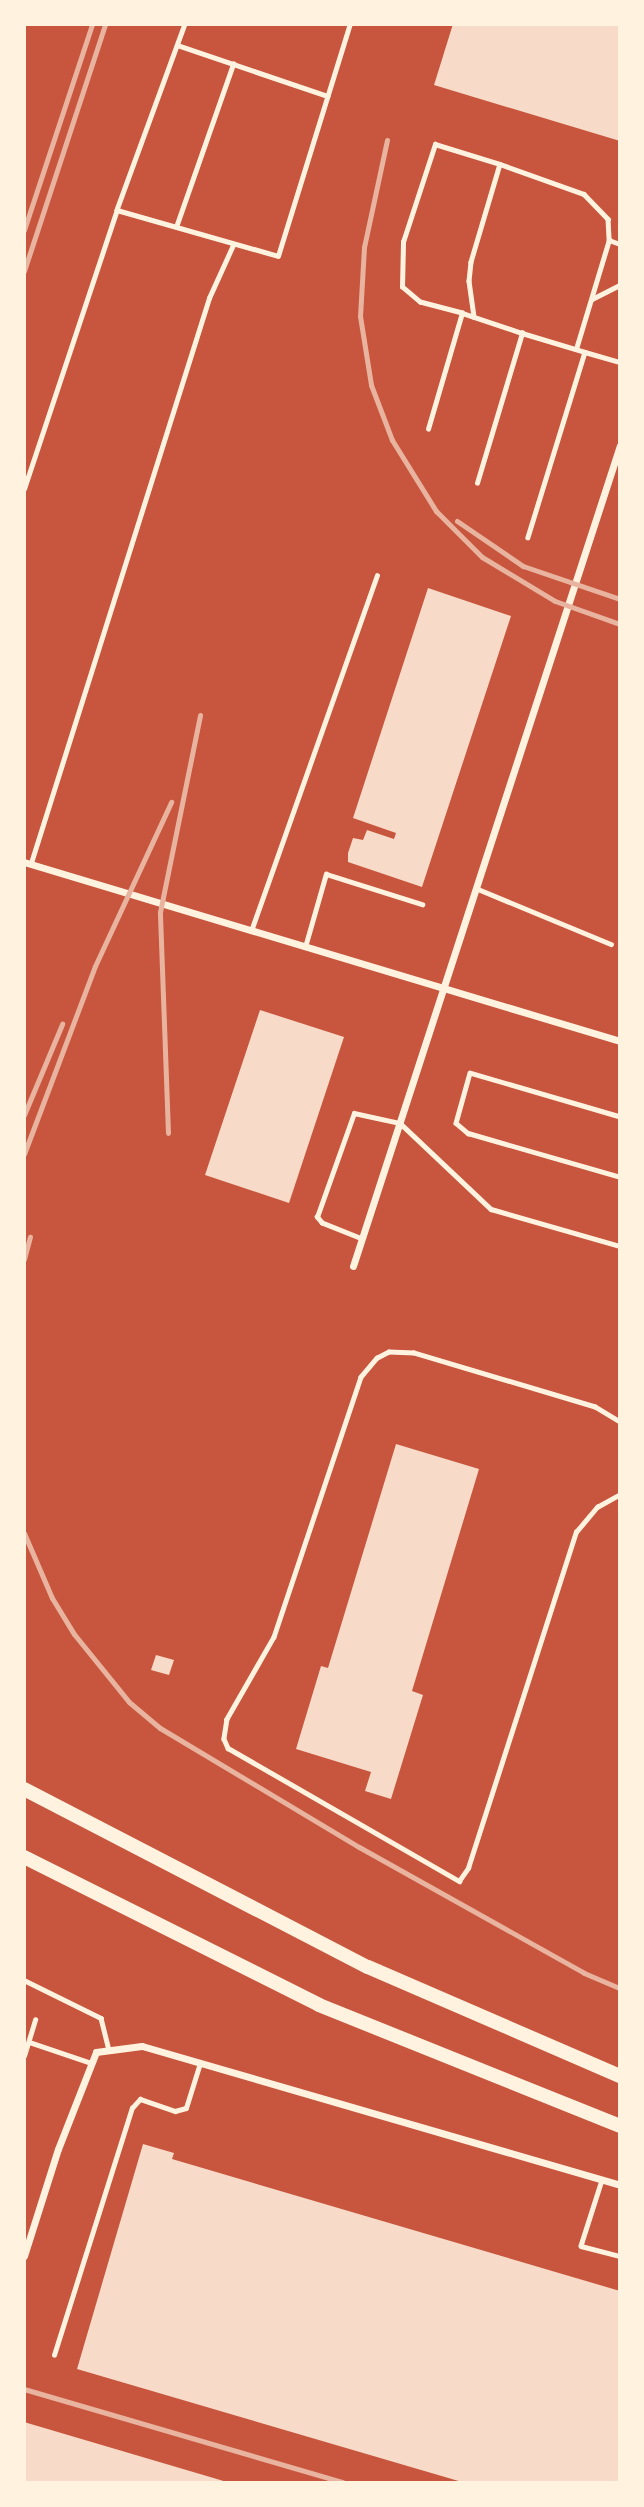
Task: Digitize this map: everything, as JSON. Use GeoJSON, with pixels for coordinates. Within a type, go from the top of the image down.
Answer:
{"type":"FeatureCollection","features":[{"type":"Feature","properties":{"kind":"highway"},"geometry":{"type":"LineString","coordinates":[[24,1789],[368,1967],[620,2076]]}},
{"type":"Feature","properties":{"kind":"highway"},"geometry":{"type":"LineString","coordinates":[[24,1857],[319,2005],[620,2126]]}},
{"type":"Feature","properties":{"kind":"street"},"geometry":{"type":"LineString","coordinates":[[353,1266],[478,889],[620,445]]}},
{"type":"Feature","properties":{"kind":"street"},"geometry":{"type":"LineString","coordinates":[[28,863],[620,1041]]}},
{"type":"Feature","properties":{"kind":"street"},"geometry":{"type":"LineString","coordinates":[[25,2251],[96,2052],[142,2046],[620,2185]]}},
{"type":"Feature","properties":{"kind":"lane"},"geometry":{"type":"LineString","coordinates":[[24,489],[117,210],[185,24]]}},
{"type":"Feature","properties":{"kind":"lane"},"geometry":{"type":"LineString","coordinates":[[117,210],[278,256],[350,24]]}},
{"type":"Feature","properties":{"kind":"lane"},"geometry":{"type":"LineString","coordinates":[[177,45],[328,96]]}},
{"type":"Feature","properties":{"kind":"lane"},"geometry":{"type":"LineString","coordinates":[[176,228],[233,64]]}},
{"type":"Feature","properties":{"kind":"lane"},"geometry":{"type":"LineString","coordinates":[[576,349],[609,240],[608,219],[584,194],[435,144],[403,242],[402,288],[420,302],[462,313],[522,333],[585,352],[620,362]]}},
{"type":"Feature","properties":{"kind":"lane"},"geometry":{"type":"LineString","coordinates":[[474,317],[469,281],[471,262],[500,164]]}},
{"type":"Feature","properties":{"kind":"lane"},"geometry":{"type":"LineString","coordinates":[[609,240],[620,244]]}},
{"type":"Feature","properties":{"kind":"lane"},"geometry":{"type":"LineString","coordinates":[[28,863],[209,298],[233,245]]}},
{"type":"Feature","properties":{"kind":"lane"},"geometry":{"type":"LineString","coordinates":[[592,299],[620,285]]}},
{"type":"Feature","properties":{"kind":"lane"},"geometry":{"type":"LineString","coordinates":[[428,429],[462,313]]}},
{"type":"Feature","properties":{"kind":"lane"},"geometry":{"type":"LineString","coordinates":[[477,483],[522,333]]}},
{"type":"Feature","properties":{"kind":"lane"},"geometry":{"type":"LineString","coordinates":[[528,537],[585,352]]}},
{"type":"Feature","properties":{"kind":"lane"},"geometry":{"type":"LineString","coordinates":[[250,931],[377,576]]}},
{"type":"Feature","properties":{"kind":"lane"},"geometry":{"type":"LineString","coordinates":[[305,947],[326,874],[422,904]]}},
{"type":"Feature","properties":{"kind":"lane"},"geometry":{"type":"LineString","coordinates":[[478,889],[611,944]]}},
{"type":"Feature","properties":{"kind":"lane"},"geometry":{"type":"LineString","coordinates":[[620,1117],[470,1073],[456,1123],[468,1133],[620,1177]]}},
{"type":"Feature","properties":{"kind":"lane"},"geometry":{"type":"LineString","coordinates":[[362,1239],[322,1223],[317,1217],[348,1121],[354,1113],[400,1123],[491,1209],[620,1246]]}},
{"type":"Feature","properties":{"kind":"lane"},"geometry":{"type":"LineString","coordinates":[[620,1422],[595,1407],[414,1353],[389,1352],[377,1358],[361,1377],[274,1637],[227,1719],[224,1739],[228,1748],[459,1881],[468,1868],[576,1532],[597,1507],[620,1494]]}},
{"type":"Feature","properties":{"kind":"lane"},"geometry":{"type":"LineString","coordinates":[[24,1980],[101,2018],[110,2050]]}},
{"type":"Feature","properties":{"kind":"lane"},"geometry":{"type":"LineString","coordinates":[[24,2056],[35,2020]]}},
{"type":"Feature","properties":{"kind":"lane"},"geometry":{"type":"LineString","coordinates":[[29,2042],[91,2063]]}},
{"type":"Feature","properties":{"kind":"lane"},"geometry":{"type":"LineString","coordinates":[[54,2355],[132,2108],[140,2099],[176,2110],[186,2108],[200,2063]]}},
{"type":"Feature","properties":{"kind":"lane"},"geometry":{"type":"LineString","coordinates":[[602,2180],[581,2246],[620,2256]]}},
{"type":"Feature","properties":{"kind":"building"},"geometry":{"type":"Polygon","coordinates":[[[453,24],[620,24],[620,141],[434,85],[453,24]]]}},
{"type":"Feature","properties":{"kind":"building"},"geometry":{"type":"Polygon","coordinates":[[[428,588],[511,616],[422,887],[348,862],[348,853],[353,838],[363,840],[367,830],[394,839],[396,833],[353,818],[428,588]]]}},
{"type":"Feature","properties":{"kind":"building"},"geometry":{"type":"Polygon","coordinates":[[[260,1010],[344,1037],[289,1203],[205,1175],[260,1010]]]}},
{"type":"Feature","properties":{"kind":"building"},"geometry":{"type":"Polygon","coordinates":[[[396,1444],[479,1469],[412,1691],[423,1695],[391,1799],[365,1791],[371,1772],[296,1749],[321,1666],[328,1668],[396,1444]]]}},
{"type":"Feature","properties":{"kind":"building"},"geometry":{"type":"Polygon","coordinates":[[[156,1655],[174,1660],[169,1675],[151,1670],[156,1655]]]}},
{"type":"Feature","properties":{"kind":"building"},"geometry":{"type":"Polygon","coordinates":[[[143,2144],[174,2153],[172,2159],[620,2291],[620,2482],[462,2482],[77,2369],[143,2144]]]}},
{"type":"Feature","properties":{"kind":"building"},"geometry":{"type":"Polygon","coordinates":[[[24,2422],[227,2482],[24,2482],[24,2422]]]}},
{"type":"Feature","properties":{"kind":"railway"},"geometry":{"type":"LineString","coordinates":[[24,230],[92,24]]}},
{"type":"Feature","properties":{"kind":"railway"},"geometry":{"type":"LineString","coordinates":[[24,271],[105,24]]}},
{"type":"Feature","properties":{"kind":"railway"},"geometry":{"type":"LineString","coordinates":[[387,140],[364,247],[360,316],[371,385],[392,440],[436,511],[482,557],[555,601],[620,624]]}},
{"type":"Feature","properties":{"kind":"railway"},"geometry":{"type":"LineString","coordinates":[[457,521],[523,566],[620,599]]}},
{"type":"Feature","properties":{"kind":"railway"},"geometry":{"type":"LineString","coordinates":[[168,1133],[160,912],[200,715]]}},
{"type":"Feature","properties":{"kind":"railway"},"geometry":{"type":"LineString","coordinates":[[24,1154],[95,966],[171,802]]}},
{"type":"Feature","properties":{"kind":"railway"},"geometry":{"type":"LineString","coordinates":[[24,1115],[62,1024]]}},
{"type":"Feature","properties":{"kind":"railway"},"geometry":{"type":"LineString","coordinates":[[24,1259],[30,1237]]}},
{"type":"Feature","properties":{"kind":"railway"},"geometry":{"type":"LineString","coordinates":[[24,1533],[52,1598],[74,1634],[129,1702],[160,1728],[359,1847],[584,1973],[620,1988]]}},
{"type":"Feature","properties":{"kind":"railway"},"geometry":{"type":"LineString","coordinates":[[24,2389],[343,2482]]}}]}
